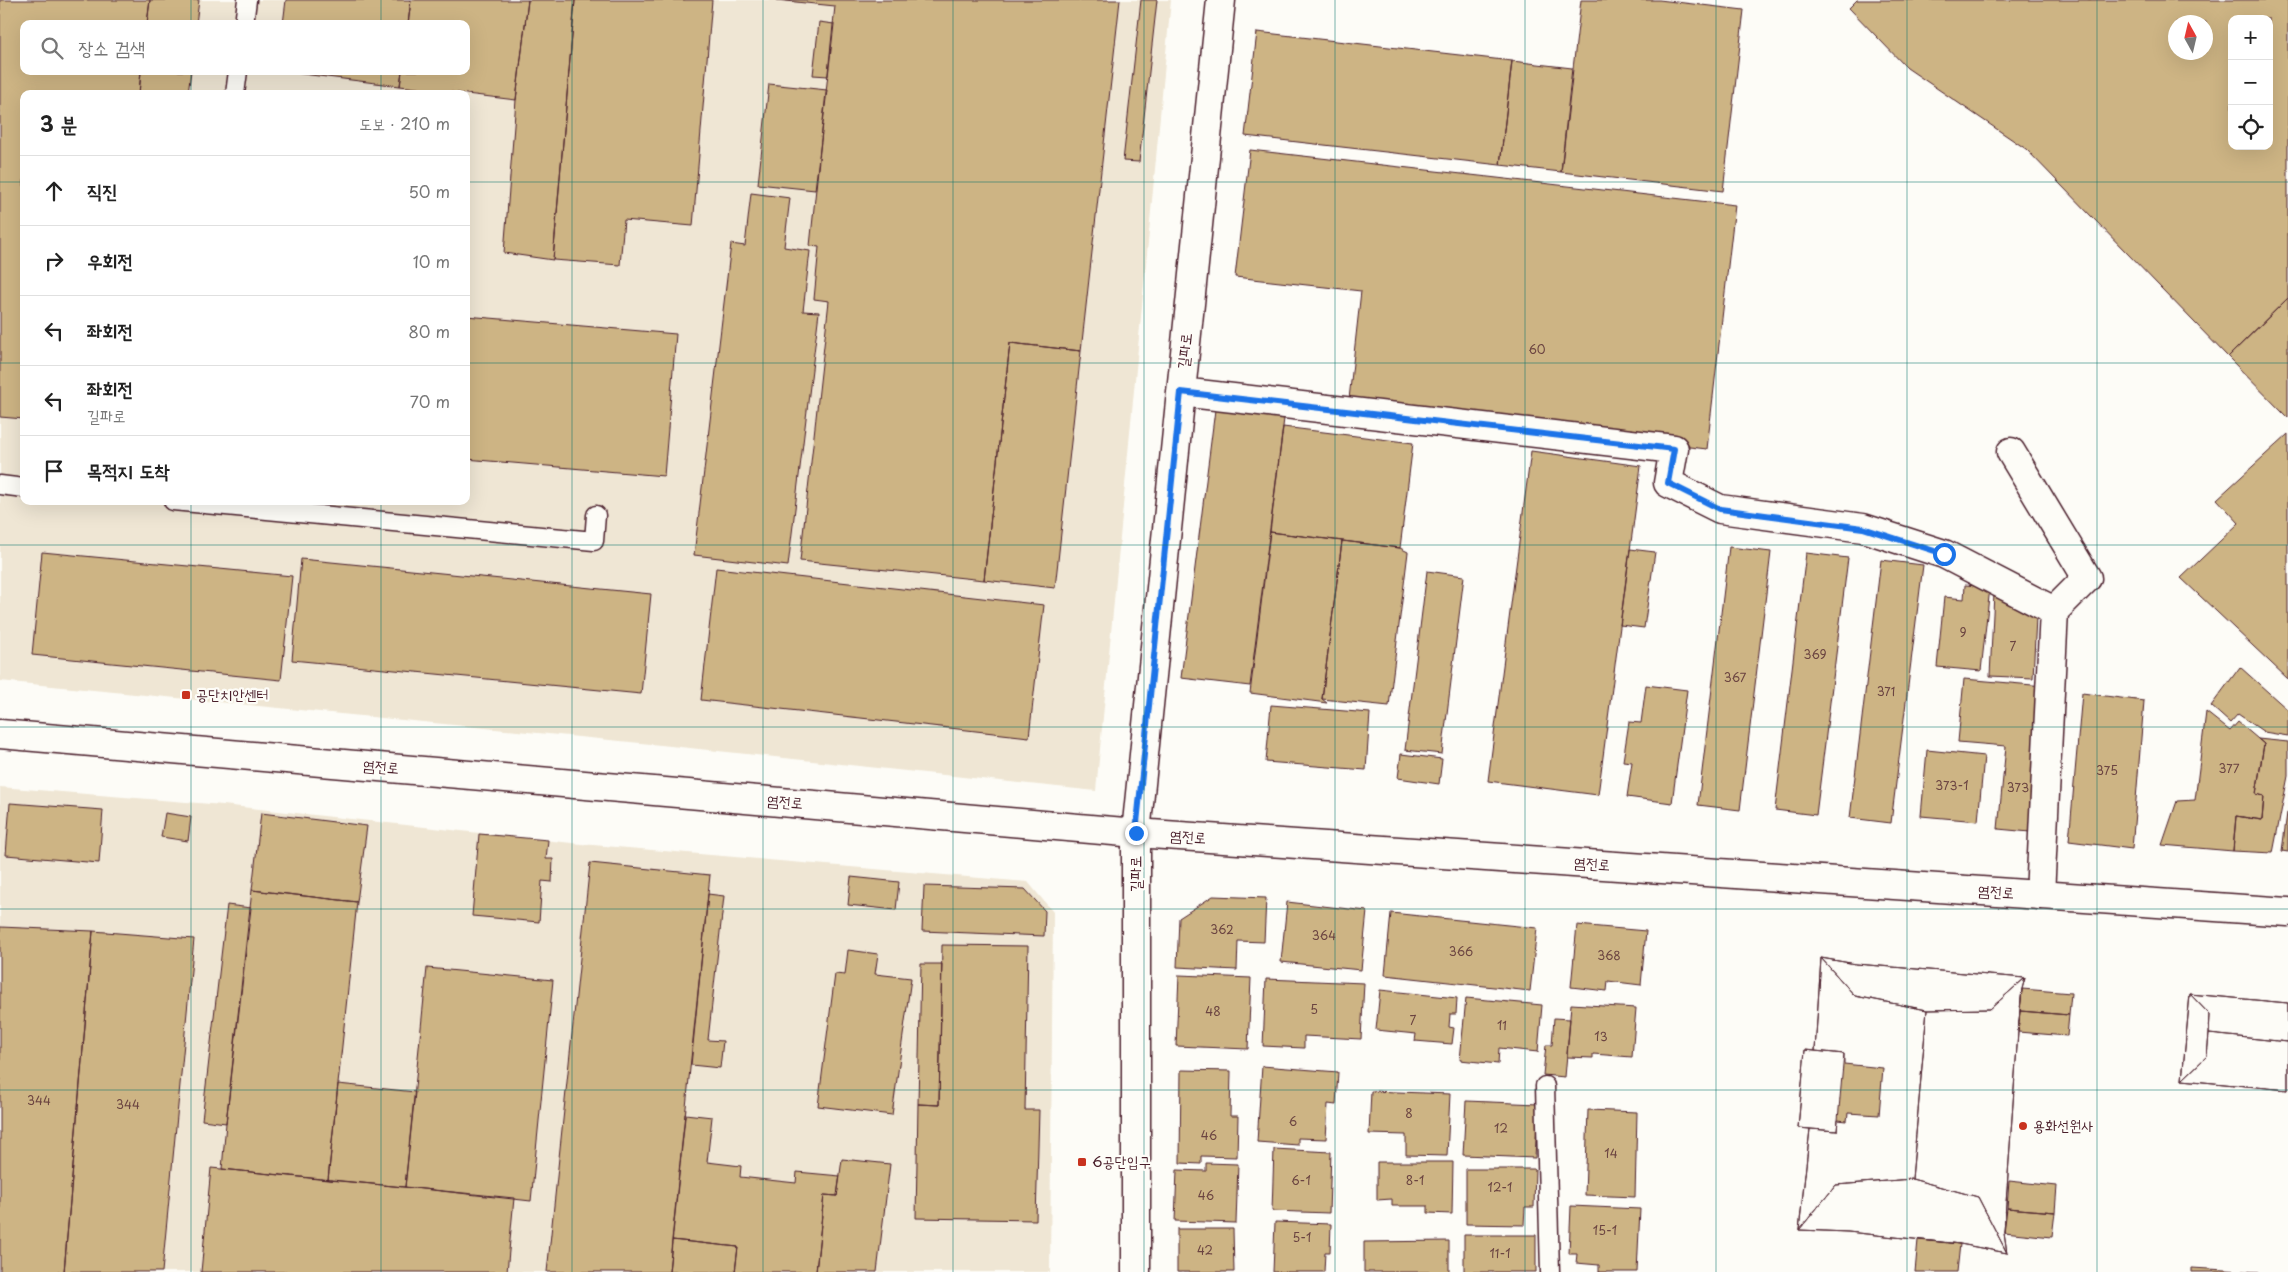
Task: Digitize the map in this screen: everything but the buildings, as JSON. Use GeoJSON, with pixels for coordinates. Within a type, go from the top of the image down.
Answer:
{"type":"FeatureCollection","features":[{"type":"Feature","properties":{"kind":"street","name":"길파로"},"geometry":{"type":"LineString","coordinates":[[1136,1272],[1136,833],[1221,0]]}},
{"type":"Feature","properties":{"kind":"street"},"geometry":{"type":"LineString","coordinates":[[1181,392],[1674,449],[1668,483],[1720,509],[1863,528],[1944,554],[2054,612]]}},
{"type":"Feature","properties":{"kind":"street"},"geometry":{"type":"LineString","coordinates":[[2011,452],[2087,578],[2054,612],[2040,895]]}},
{"type":"Feature","properties":{"kind":"street","name":"염전로"},"geometry":{"type":"LineString","coordinates":[[0,734],[1136,833],[2288,912]]}},
{"type":"Feature","properties":{"kind":"lane"},"geometry":{"type":"LineString","coordinates":[[244,20],[247,0]]}},
{"type":"Feature","properties":{"kind":"lane"},"geometry":{"type":"LineString","coordinates":[[236,90],[237,75]]}},
{"type":"Feature","properties":{"kind":"lane"},"geometry":{"type":"LineString","coordinates":[[0,485],[20,488]]}},
{"type":"Feature","properties":{"kind":"lane"},"geometry":{"type":"LineString","coordinates":[[213,505],[594,541],[596,515]]}},
{"type":"Feature","properties":{"kind":"lane"},"geometry":{"type":"LineString","coordinates":[[1545,1086],[1550,1272]]}},
{"type":"Feature","properties":{"kind":"shaded area"},"geometry":{"type":"Polygon","coordinates":[[[0,0],[1171,0],[1096,791],[661,745],[0,681],[0,0]]]}},
{"type":"Feature","properties":{"kind":"shaded area"},"geometry":{"type":"Polygon","coordinates":[[[0,787],[223,805],[581,844],[1028,882],[1053,912],[1050,1272],[0,1272],[0,787]]]}},
{"type":"Feature","properties":{"kind":"place","name":"공단치안센터"},"geometry":{"type":"Point","coordinates":[186,695]}},
{"type":"Feature","properties":{"kind":"place","name":"용화선원사"},"geometry":{"type":"Point","coordinates":[2023,1126]}},
{"type":"Feature","properties":{"kind":"place","name":"6공단입구"},"geometry":{"type":"Point","coordinates":[1082,1162]}},
{"type":"Feature","properties":{"kind":"route"},"geometry":{"type":"LineString","coordinates":[[1136,833],[1181,392],[1674,449],[1668,483],[1720,509],[1785,516],[1863,528],[1944,554]]}}]}
